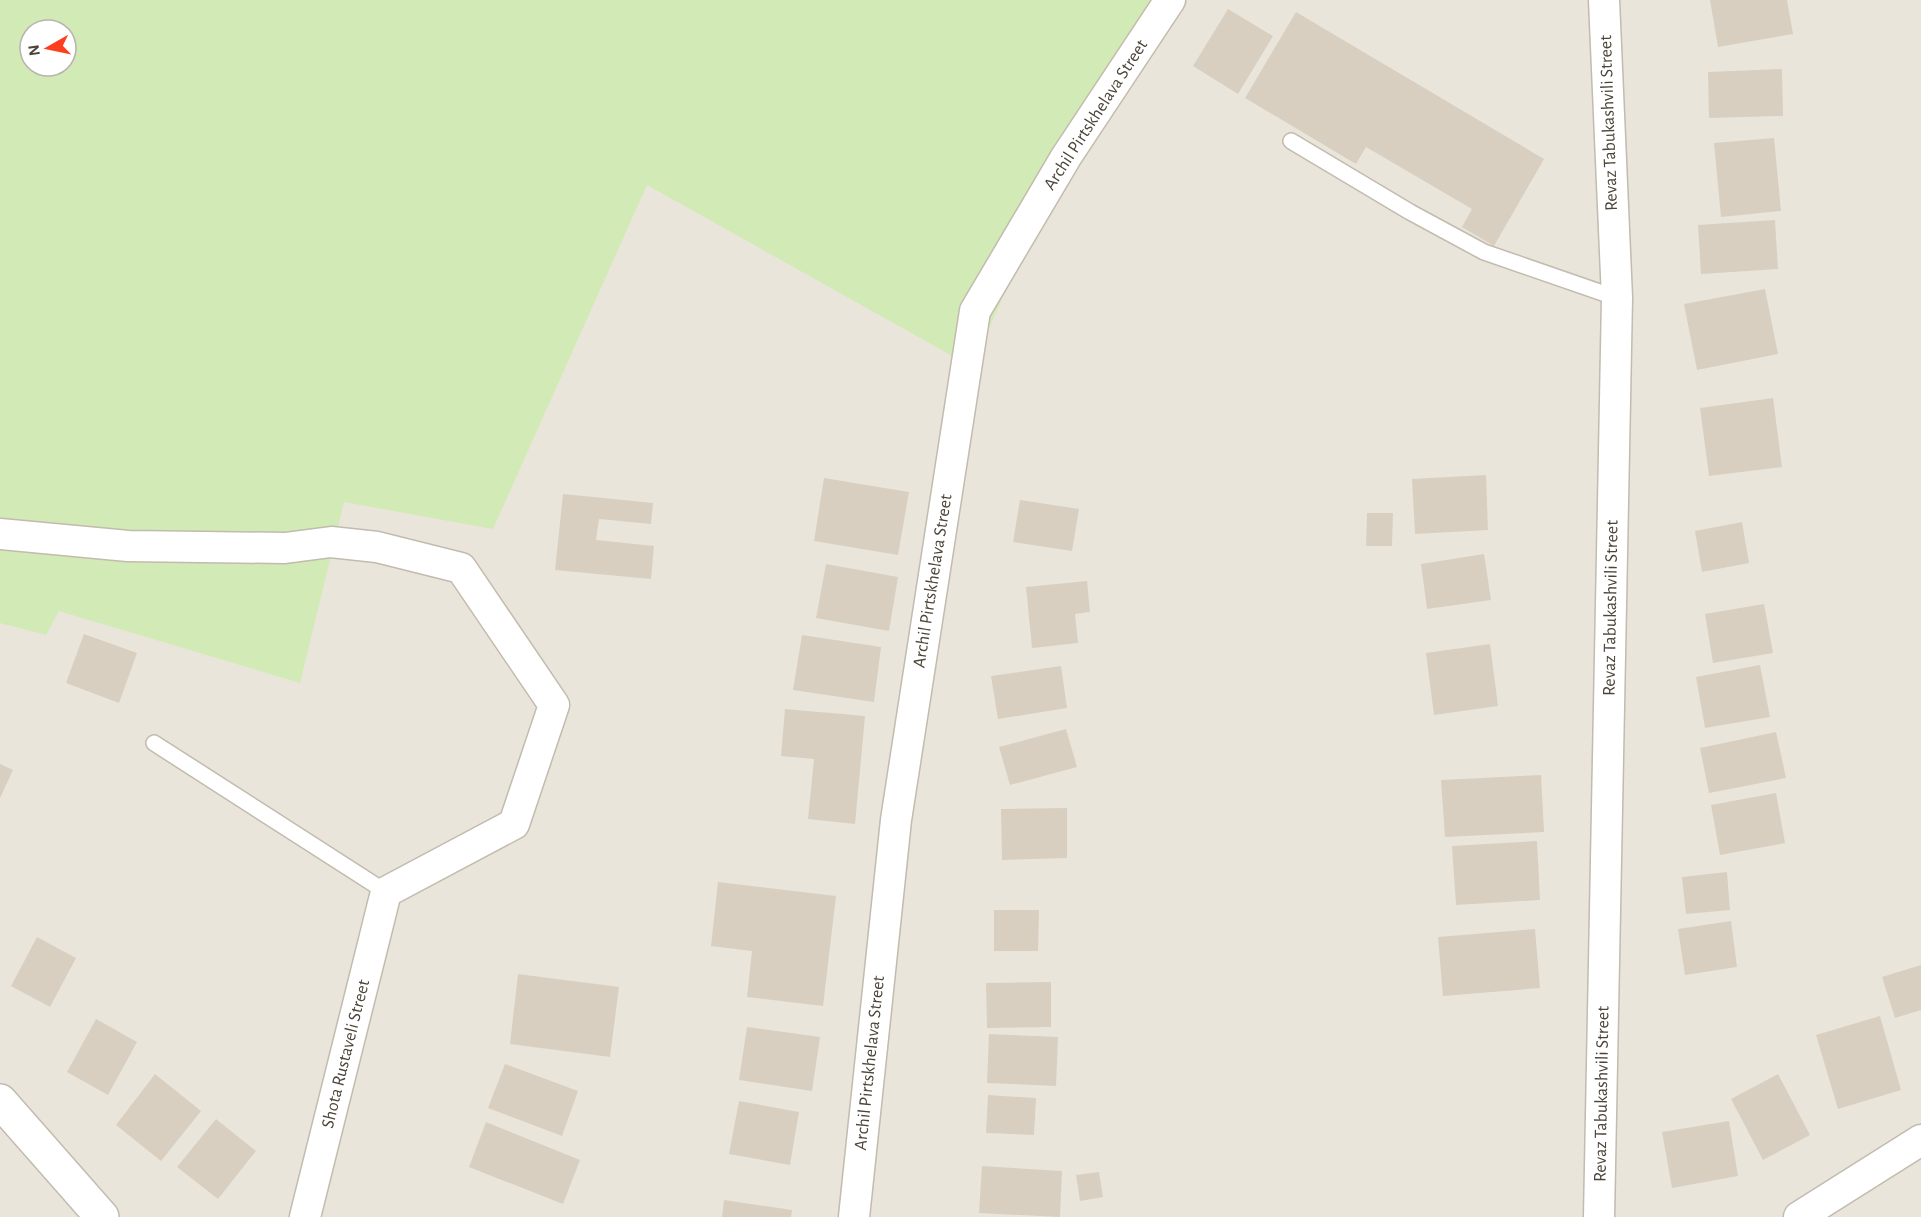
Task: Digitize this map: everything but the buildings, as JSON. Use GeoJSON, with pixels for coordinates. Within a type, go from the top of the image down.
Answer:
{"type":"FeatureCollection","features":[{"type":"Feature","properties":{"kind":"street","name":"Archil Pirtskhelava Street"},"geometry":{"type":"LineString","coordinates":[[854,1217],[896,820],[975,311],[1066,157],[1170,0]]}},
{"type":"Feature","properties":{"kind":"street","name":"Revaz Tabukashvili Street"},"geometry":{"type":"LineString","coordinates":[[1599,1217],[1617,298],[1604,0]]}},
{"type":"Feature","properties":{"kind":"street"},"geometry":{"type":"LineString","coordinates":[[0,534],[128,546],[285,548],[331,542],[377,547],[461,568],[554,705],[514,824],[386,891]]}},
{"type":"Feature","properties":{"kind":"street","name":"Shota Rustaveli Street"},"geometry":{"type":"LineString","coordinates":[[305,1217],[386,891]]}},
{"type":"Feature","properties":{"kind":"street"},"geometry":{"type":"LineString","coordinates":[[0,1101],[102,1217]]}},
{"type":"Feature","properties":{"kind":"street"},"geometry":{"type":"LineString","coordinates":[[1799,1217],[1921,1140]]}},
{"type":"Feature","properties":{"kind":"lane"},"geometry":{"type":"LineString","coordinates":[[1292,141],[1410,212],[1484,252],[1617,298]]}},
{"type":"Feature","properties":{"kind":"lane"},"geometry":{"type":"LineString","coordinates":[[154,743],[386,891]]}},
{"type":"Feature","properties":{"kind":"shaded area"},"geometry":{"type":"Polygon","coordinates":[[[0,0],[1921,0],[1921,1217],[0,1217],[0,0]]]}},
{"type":"Feature","properties":{"kind":"green space"},"geometry":{"type":"Polygon","coordinates":[[[0,0],[1151,0],[1058,172],[972,367],[647,185],[493,529],[344,502],[300,683],[59,611],[46,635],[0,623],[0,0]]]}}]}
